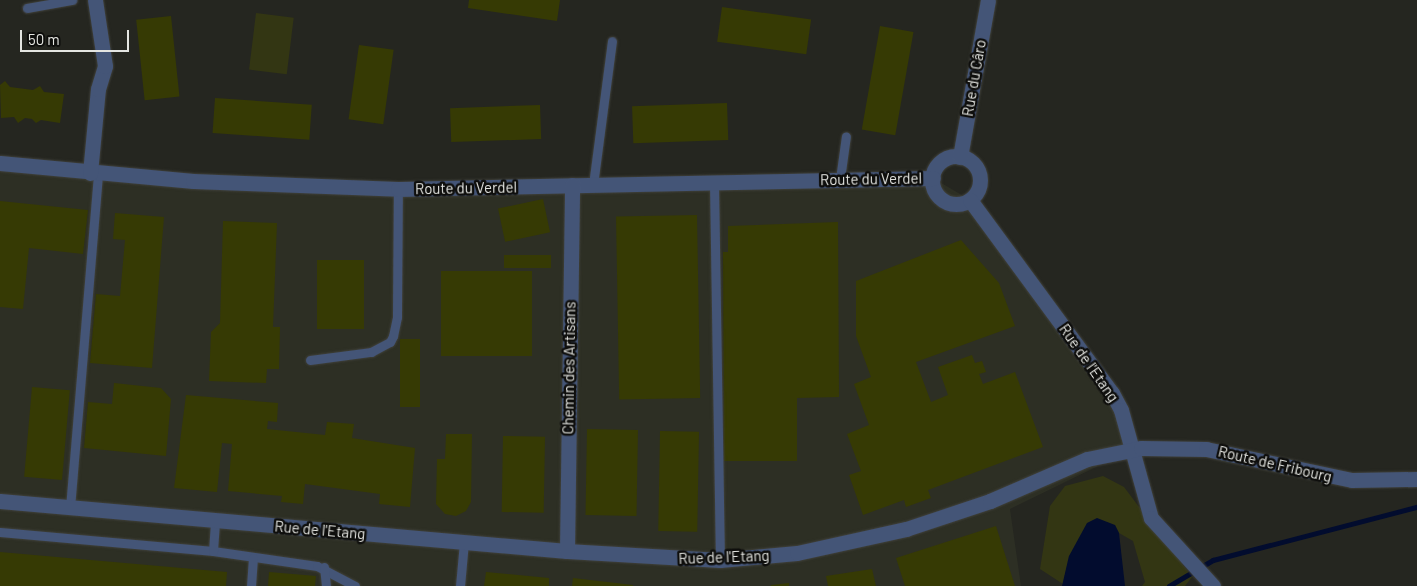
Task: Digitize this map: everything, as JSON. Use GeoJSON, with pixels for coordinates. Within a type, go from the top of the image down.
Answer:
{"type":"FeatureCollection","features":[{"type":"Feature","properties":{"kind":"street"},"geometry":{"type":"LineString","coordinates":[[94,174],[98,88],[105,66],[95,0]]}},
{"type":"Feature","properties":{"kind":"street","name":"Rue du Câro"},"geometry":{"type":"LineString","coordinates":[[960,157],[988,0]]}},
{"type":"Feature","properties":{"kind":"street"},"geometry":{"type":"LineString","coordinates":[[960,157],[973,163],[980,175],[979,189],[970,200],[956,204],[941,199],[933,186],[932,178],[934,170],[945,159],[960,157]]}},
{"type":"Feature","properties":{"kind":"street","name":"Route du Verdel"},"geometry":{"type":"LineString","coordinates":[[0,163],[94,174],[218,183],[398,189],[932,178]]}},
{"type":"Feature","properties":{"kind":"street","name":"Chemin des Artisans"},"geometry":{"type":"LineString","coordinates":[[567,551],[572,185]]}},
{"type":"Feature","properties":{"kind":"street","name":"Rue de l'Etang"},"geometry":{"type":"LineString","coordinates":[[0,501],[567,551],[720,560],[797,554],[906,530],[990,501],[1087,459],[1133,449],[1112,393],[970,200]]}},
{"type":"Feature","properties":{"kind":"street","name":"Route de Fribourg"},"geometry":{"type":"LineString","coordinates":[[1133,449],[1190,447],[1331,478],[1372,482],[1417,479]]}},
{"type":"Feature","properties":{"kind":"street"},"geometry":{"type":"LineString","coordinates":[[1133,449],[1147,510],[1164,536],[1208,581]]}},
{"type":"Feature","properties":{"kind":"lane"},"geometry":{"type":"LineString","coordinates":[[27,8],[72,0]]}},
{"type":"Feature","properties":{"kind":"lane"},"geometry":{"type":"LineString","coordinates":[[593,185],[612,41]]}},
{"type":"Feature","properties":{"kind":"lane"},"geometry":{"type":"LineString","coordinates":[[840,179],[846,136]]}},
{"type":"Feature","properties":{"kind":"lane"},"geometry":{"type":"LineString","coordinates":[[70,508],[94,174]]}},
{"type":"Feature","properties":{"kind":"lane"},"geometry":{"type":"LineString","coordinates":[[714,182],[720,560]]}},
{"type":"Feature","properties":{"kind":"lane"},"geometry":{"type":"LineString","coordinates":[[310,360],[371,352],[390,342],[394,336],[397,317],[398,189]]}},
{"type":"Feature","properties":{"kind":"lane"},"geometry":{"type":"LineString","coordinates":[[213,551],[215,520]]}},
{"type":"Feature","properties":{"kind":"lane"},"geometry":{"type":"LineString","coordinates":[[0,532],[213,551],[324,567],[355,586]]}},
{"type":"Feature","properties":{"kind":"lane"},"geometry":{"type":"LineString","coordinates":[[460,586],[464,542]]}},
{"type":"Feature","properties":{"kind":"lane"},"geometry":{"type":"LineString","coordinates":[[251,586],[253,558]]}},
{"type":"Feature","properties":{"kind":"lane"},"geometry":{"type":"LineString","coordinates":[[324,567],[326,586]]}},
{"type":"Feature","properties":{"kind":"shaded area"},"geometry":{"type":"Polygon","coordinates":[[[0,163],[218,183],[933,178],[970,200],[1100,376],[1133,449],[1010,509],[1021,586],[0,586],[0,163]]]}},
{"type":"Feature","properties":{"kind":"green space"},"geometry":{"type":"Polygon","coordinates":[[[256,13],[294,18],[287,74],[249,70],[256,13]]]}},
{"type":"Feature","properties":{"kind":"green space"},"geometry":{"type":"Polygon","coordinates":[[[1103,476],[1124,487],[1192,577],[1185,586],[1142,586],[1145,582],[1133,541],[1119,533],[1115,525],[1069,556],[1063,584],[1040,569],[1050,506],[1065,486],[1103,476]]]}},
{"type":"Feature","properties":{"kind":"water"},"geometry":{"type":"Polygon","coordinates":[[[1097,518],[1115,525],[1119,533],[1125,586],[1062,586],[1069,556],[1087,523],[1097,518]]]}},
{"type":"Feature","properties":{"kind":"building"},"geometry":{"type":"Polygon","coordinates":[[[469,0],[560,0],[557,21],[468,8],[469,0]]]}},
{"type":"Feature","properties":{"kind":"building"},"geometry":{"type":"Polygon","coordinates":[[[722,7],[811,20],[806,54],[717,42],[722,7]]]}},
{"type":"Feature","properties":{"kind":"building"},"geometry":{"type":"Polygon","coordinates":[[[171,16],[179,97],[145,100],[136,20],[171,16]]]}},
{"type":"Feature","properties":{"kind":"building"},"geometry":{"type":"Polygon","coordinates":[[[880,26],[913,32],[895,135],[862,129],[880,26]]]}},
{"type":"Feature","properties":{"kind":"building"},"geometry":{"type":"Polygon","coordinates":[[[359,45],[394,50],[383,124],[349,119],[359,45]]]}},
{"type":"Feature","properties":{"kind":"building"},"geometry":{"type":"Polygon","coordinates":[[[5,81],[10,87],[33,90],[40,86],[44,92],[64,94],[60,123],[41,120],[36,123],[32,119],[25,118],[18,123],[14,117],[1,118],[0,85],[5,81]]]}},
{"type":"Feature","properties":{"kind":"building"},"geometry":{"type":"Polygon","coordinates":[[[215,98],[312,105],[309,140],[213,133],[215,98]]]}},
{"type":"Feature","properties":{"kind":"building"},"geometry":{"type":"Polygon","coordinates":[[[727,103],[728,140],[633,143],[632,106],[727,103]]]}},
{"type":"Feature","properties":{"kind":"building"},"geometry":{"type":"Polygon","coordinates":[[[540,105],[541,139],[451,142],[450,108],[540,105]]]}},
{"type":"Feature","properties":{"kind":"building"},"geometry":{"type":"Polygon","coordinates":[[[543,199],[550,232],[505,242],[498,209],[543,199]]]}},
{"type":"Feature","properties":{"kind":"building"},"geometry":{"type":"Polygon","coordinates":[[[0,201],[88,210],[83,254],[29,248],[23,309],[0,307],[0,201]]]}},
{"type":"Feature","properties":{"kind":"building"},"geometry":{"type":"Polygon","coordinates":[[[115,213],[164,217],[152,368],[90,363],[96,294],[120,296],[125,240],[113,239],[115,213]]]}},
{"type":"Feature","properties":{"kind":"building"},"geometry":{"type":"Polygon","coordinates":[[[697,215],[700,398],[619,399],[616,216],[697,215]]]}},
{"type":"Feature","properties":{"kind":"building"},"geometry":{"type":"Polygon","coordinates":[[[223,221],[277,223],[273,327],[280,327],[279,369],[267,369],[266,383],[209,381],[211,332],[220,323],[223,221]]]}},
{"type":"Feature","properties":{"kind":"building"},"geometry":{"type":"Polygon","coordinates":[[[838,222],[839,397],[797,398],[797,461],[724,461],[723,252],[728,252],[728,226],[838,222]]]}},
{"type":"Feature","properties":{"kind":"building"},"geometry":{"type":"Polygon","coordinates":[[[961,240],[999,283],[1015,326],[916,362],[931,402],[948,395],[938,367],[972,355],[975,363],[982,361],[986,372],[979,374],[983,384],[1015,372],[1043,447],[928,490],[931,498],[906,507],[904,500],[863,515],[849,475],[861,471],[847,434],[869,425],[854,384],[871,377],[856,336],[856,281],[961,240]]]}},
{"type":"Feature","properties":{"kind":"building"},"geometry":{"type":"Polygon","coordinates":[[[504,255],[551,255],[551,268],[504,268],[504,255]]]}},
{"type":"Feature","properties":{"kind":"building"},"geometry":{"type":"Polygon","coordinates":[[[317,260],[364,260],[364,329],[317,329],[317,260]]]}},
{"type":"Feature","properties":{"kind":"building"},"geometry":{"type":"Polygon","coordinates":[[[441,271],[532,271],[532,356],[441,356],[441,271]]]}},
{"type":"Feature","properties":{"kind":"building"},"geometry":{"type":"Polygon","coordinates":[[[400,339],[420,339],[420,407],[400,407],[400,339]]]}},
{"type":"Feature","properties":{"kind":"building"},"geometry":{"type":"Polygon","coordinates":[[[114,383],[161,388],[171,399],[166,456],[84,448],[88,402],[112,404],[114,383]]]}},
{"type":"Feature","properties":{"kind":"building"},"geometry":{"type":"Polygon","coordinates":[[[32,387],[70,390],[62,480],[24,477],[32,387]]]}},
{"type":"Feature","properties":{"kind":"building"},"geometry":{"type":"Polygon","coordinates":[[[186,395],[278,403],[277,422],[268,421],[267,429],[325,435],[327,422],[354,424],[352,438],[415,448],[410,507],[379,504],[380,494],[305,484],[303,504],[281,502],[282,496],[228,491],[232,444],[222,443],[217,492],[174,488],[186,395]]]}},
{"type":"Feature","properties":{"kind":"building"},"geometry":{"type":"Polygon","coordinates":[[[587,429],[638,430],[636,516],[585,515],[587,429]]]}},
{"type":"Feature","properties":{"kind":"building"},"geometry":{"type":"Polygon","coordinates":[[[660,431],[699,432],[697,532],[658,531],[660,431]]]}},
{"type":"Feature","properties":{"kind":"building"},"geometry":{"type":"Polygon","coordinates":[[[446,434],[472,434],[471,502],[466,511],[456,516],[445,514],[436,504],[437,459],[445,459],[446,434]]]}},
{"type":"Feature","properties":{"kind":"building"},"geometry":{"type":"Polygon","coordinates":[[[503,436],[545,437],[544,513],[502,512],[503,436]]]}},
{"type":"Feature","properties":{"kind":"building"},"geometry":{"type":"Polygon","coordinates":[[[996,526],[1015,586],[905,586],[896,558],[996,526]]]}},
{"type":"Feature","properties":{"kind":"building"},"geometry":{"type":"Polygon","coordinates":[[[0,552],[227,572],[226,586],[0,586],[0,552]]]}},
{"type":"Feature","properties":{"kind":"building"},"geometry":{"type":"Polygon","coordinates":[[[872,569],[876,586],[828,586],[826,576],[872,569]]]}},
{"type":"Feature","properties":{"kind":"building"},"geometry":{"type":"Polygon","coordinates":[[[269,572],[316,576],[315,586],[268,586],[269,572]]]}},
{"type":"Feature","properties":{"kind":"building"},"geometry":{"type":"Polygon","coordinates":[[[486,572],[549,578],[549,586],[484,586],[486,572]]]}},
{"type":"Feature","properties":{"kind":"building"},"geometry":{"type":"Polygon","coordinates":[[[573,578],[633,585],[633,586],[572,586],[573,578]]]}},
{"type":"Feature","properties":{"kind":"building"},"geometry":{"type":"Polygon","coordinates":[[[789,583],[789,586],[771,586],[771,585],[789,583]]]}},
{"type":"Feature","properties":{"kind":"waterway"},"geometry":{"type":"LineString","coordinates":[[1169,586],[1213,560],[1417,507]]}}]}
